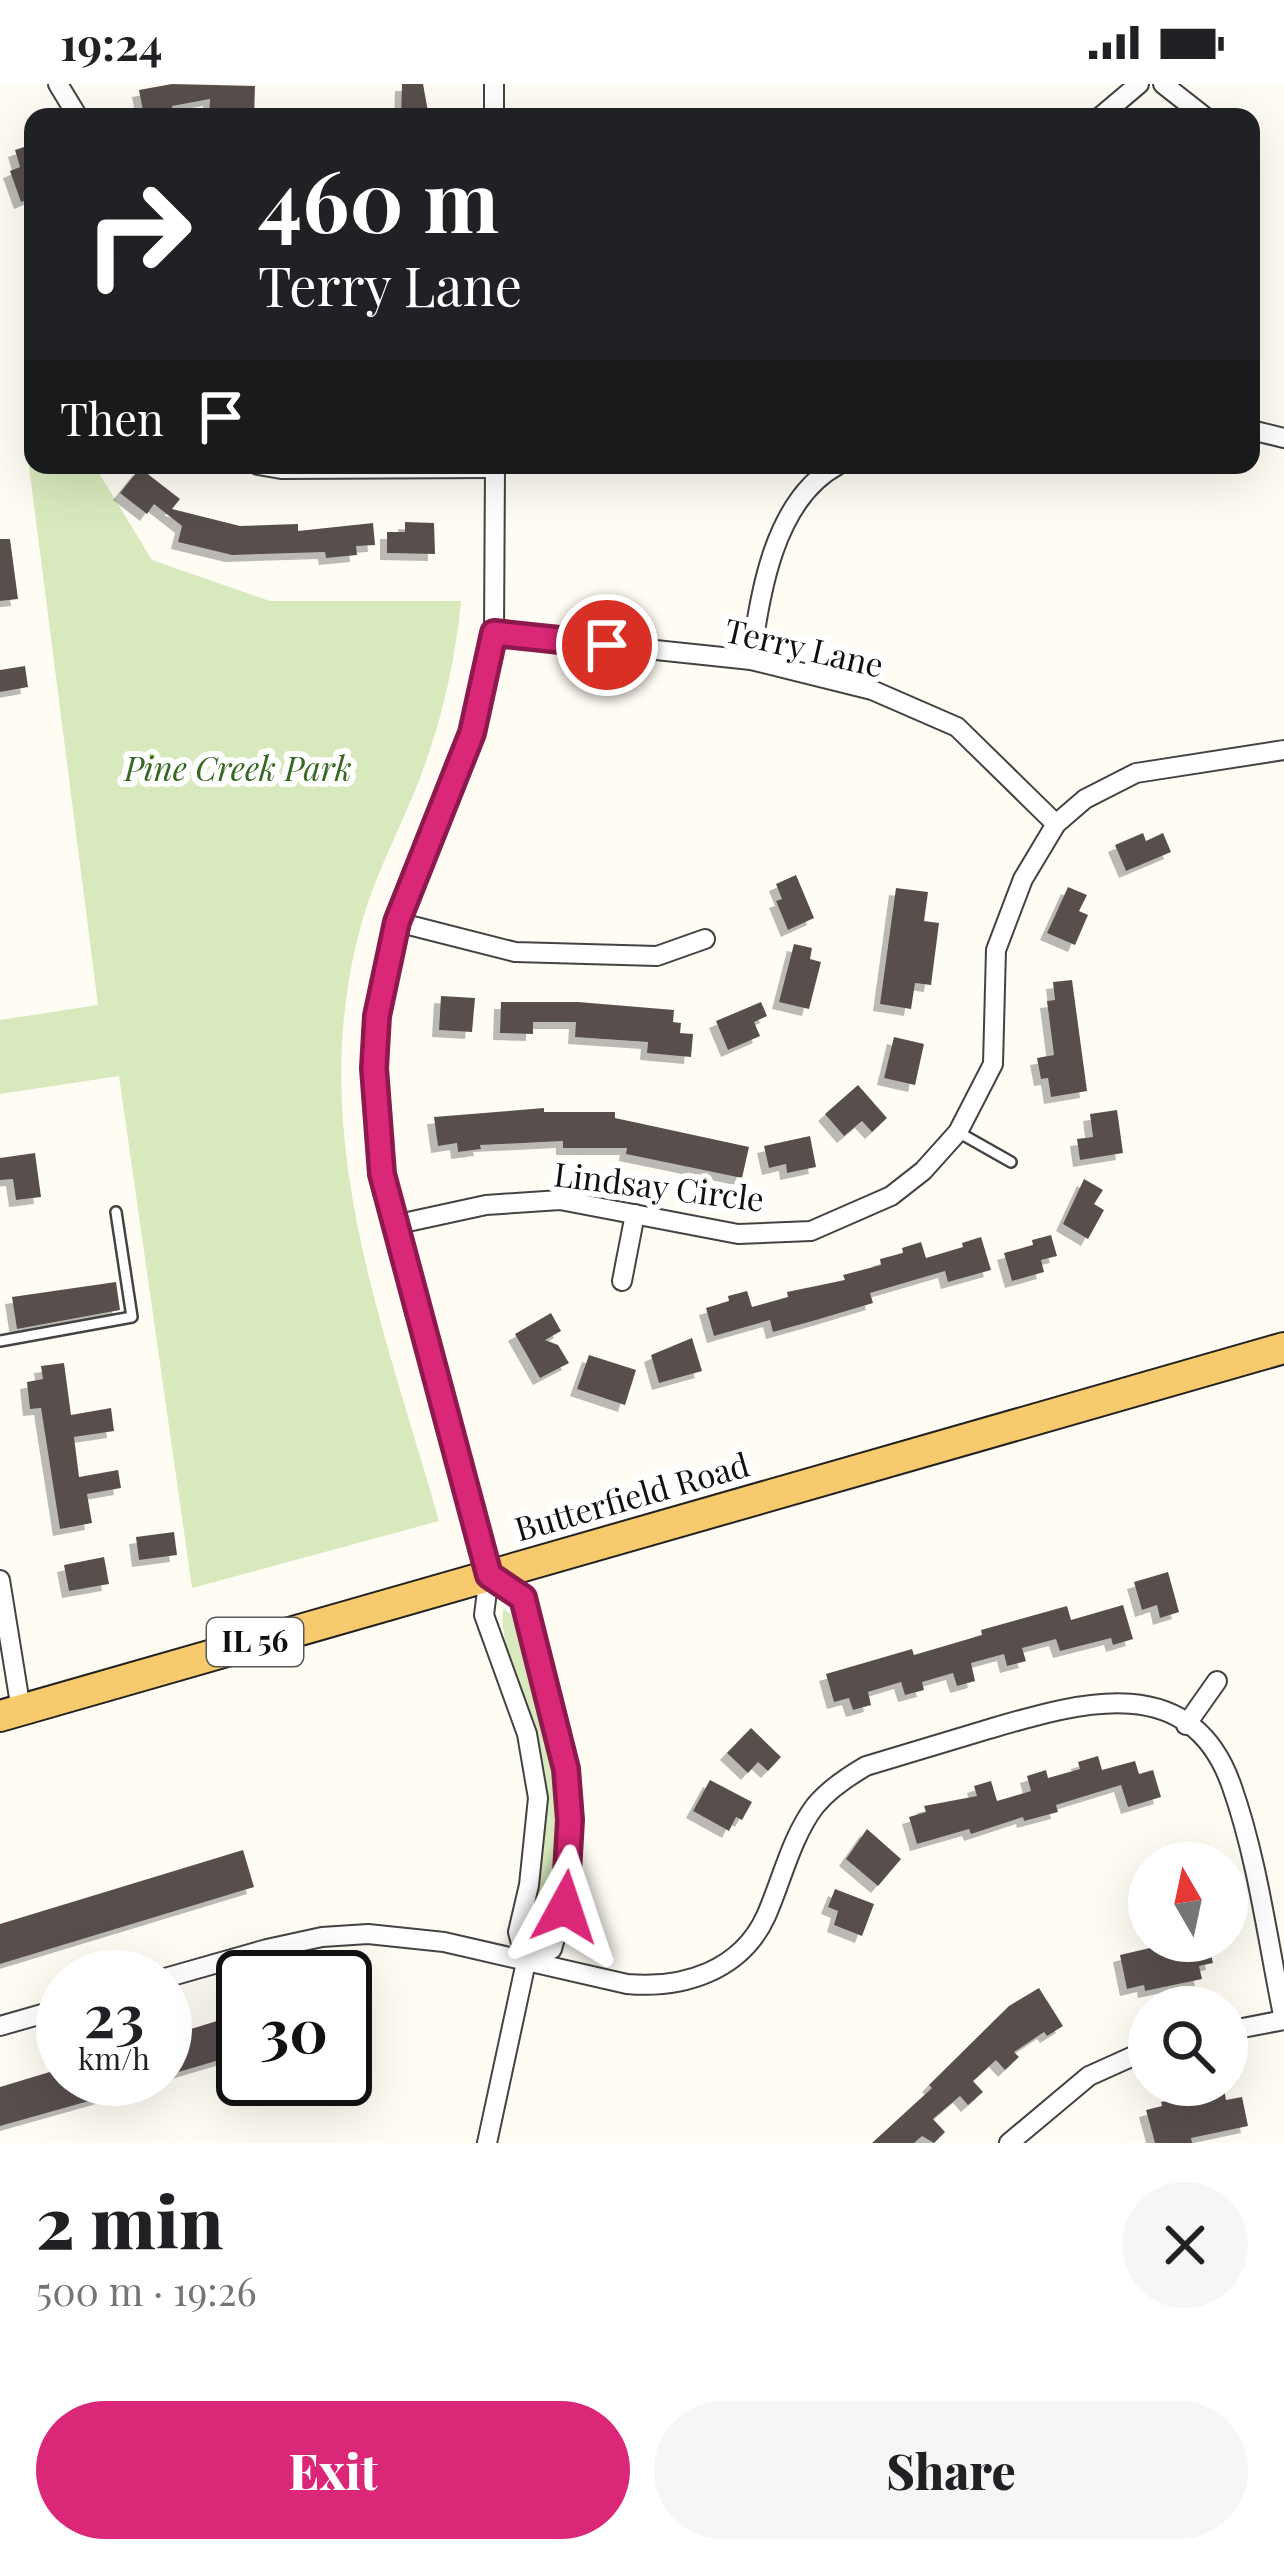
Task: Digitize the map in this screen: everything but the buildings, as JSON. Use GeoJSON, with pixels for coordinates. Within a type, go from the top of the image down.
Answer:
{"type":"FeatureCollection","features":[{"type":"Feature","properties":{"kind":"main road","name":"Butterfield Road"},"geometry":{"type":"LineString","coordinates":[[10,1713],[1284,1348]]}},
{"type":"Feature","properties":{"kind":"street"},"geometry":{"type":"LineString","coordinates":[[1110,108],[1138,84]]}},
{"type":"Feature","properties":{"kind":"street"},"geometry":{"type":"LineString","coordinates":[[1163,84],[1194,108]]}},
{"type":"Feature","properties":{"kind":"street"},"geometry":{"type":"LineString","coordinates":[[487,2143],[526,1962],[518,1932],[536,1836],[536,1783],[516,1699],[484,1615],[489,1575],[382,1174],[374,1068],[377,1016],[397,922],[472,733],[494,633],[495,474]]}},
{"type":"Feature","properties":{"kind":"street"},"geometry":{"type":"LineString","coordinates":[[752,660],[760,590],[782,532],[807,491],[827,474]]}},
{"type":"Feature","properties":{"kind":"street","name":"Terry Lane"},"geometry":{"type":"LineString","coordinates":[[494,633],[752,660],[872,690],[957,727],[1056,824]]}},
{"type":"Feature","properties":{"kind":"street","name":"Lindsay Circle"},"geometry":{"type":"LineString","coordinates":[[394,1225],[486,1205],[560,1200],[738,1234],[811,1231],[891,1196],[958,1132],[993,1064],[996,950],[1023,879],[1056,824],[1085,799],[1136,773],[1284,750]]}},
{"type":"Feature","properties":{"kind":"street"},"geometry":{"type":"LineString","coordinates":[[397,922],[515,952],[657,956],[705,939]]}},
{"type":"Feature","properties":{"kind":"street"},"geometry":{"type":"LineString","coordinates":[[622,1281],[635,1214]]}},
{"type":"Feature","properties":{"kind":"street"},"geometry":{"type":"LineString","coordinates":[[489,1575],[523,1598],[566,1769],[570,1820],[565,1907],[552,1949],[526,1962]]}},
{"type":"Feature","properties":{"kind":"street"},"geometry":{"type":"LineString","coordinates":[[0,1580],[10,1713]]}},
{"type":"Feature","properties":{"kind":"street"},"geometry":{"type":"LineString","coordinates":[[1186,1724],[1216,1681]]}},
{"type":"Feature","properties":{"kind":"street"},"geometry":{"type":"LineString","coordinates":[[192,1970],[322,1937],[368,1934],[444,1942],[627,1984],[655,1987],[701,1977],[754,1938],[801,1828],[840,1782],[866,1766],[1093,1702],[1144,1705],[1186,1724],[1211,1747],[1232,1784],[1284,2020],[1248,2027]]}},
{"type":"Feature","properties":{"kind":"street"},"geometry":{"type":"LineString","coordinates":[[0,2026],[36,2016]]}},
{"type":"Feature","properties":{"kind":"street"},"geometry":{"type":"LineString","coordinates":[[1009,2143],[1089,2076],[1128,2058]]}},
{"type":"Feature","properties":{"kind":"lane"},"geometry":{"type":"LineString","coordinates":[[958,1132],[1011,1162]]}},
{"type":"Feature","properties":{"kind":"lane"},"geometry":{"type":"LineString","coordinates":[[0,1341],[132,1317],[116,1212]]}},
{"type":"Feature","properties":{"kind":"green space","name":"Pine Creek Park"},"geometry":{"type":"Polygon","coordinates":[[[30,474],[99,474],[152,560],[270,601],[461,601],[435,735],[362,922],[346,999],[341,1075],[357,1225],[439,1521],[192,1588],[119,1076],[0,1094],[0,1020],[98,1005],[30,474]]]}},
{"type":"Feature","properties":{"kind":"green space"},"geometry":{"type":"Polygon","coordinates":[[[503,1609],[511,1614],[557,1770],[562,1869],[545,1943],[537,1948],[525,1939],[541,1859],[543,1780],[533,1726],[505,1638],[503,1609]]]}},
{"type":"Feature","properties":{"kind":"route"},"geometry":{"type":"LineString","coordinates":[[565,1907],[570,1820],[566,1769],[554,1714],[523,1598],[489,1575],[382,1174],[374,1068],[377,1016],[397,922],[472,733],[494,633],[607,645]]}}]}
